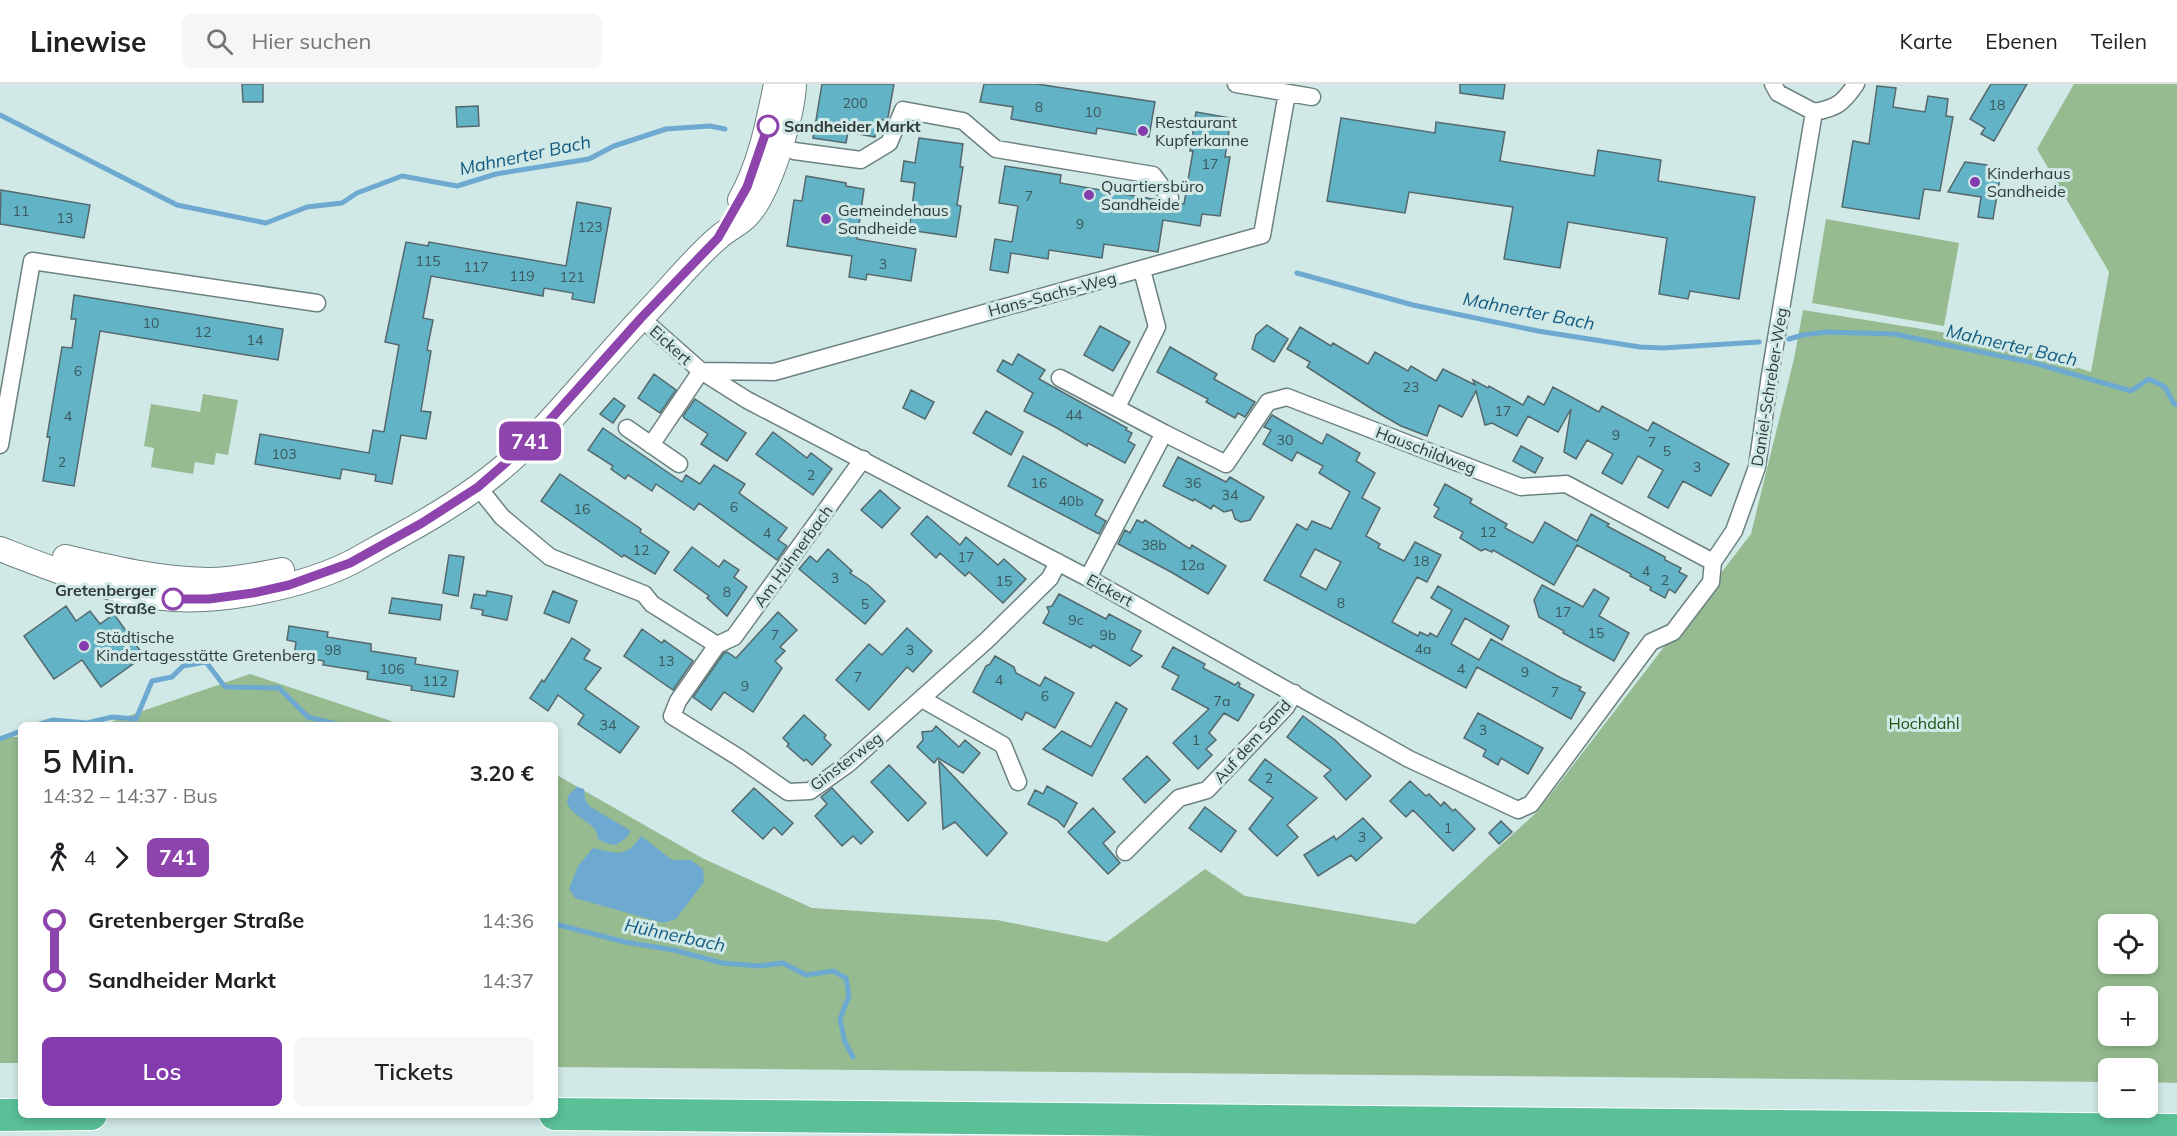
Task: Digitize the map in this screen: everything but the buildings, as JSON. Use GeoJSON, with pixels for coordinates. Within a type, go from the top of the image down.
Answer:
{"type":"FeatureCollection","features":[{"type":"Feature","properties":{"kind":"highway"},"geometry":{"type":"LineString","coordinates":[[558,1114],[2177,1130]]}},
{"type":"Feature","properties":{"kind":"highway"},"geometry":{"type":"LineString","coordinates":[[0,1115],[18,1115]]}},
{"type":"Feature","properties":{"kind":"street"},"geometry":{"type":"LineString","coordinates":[[718,238],[747,187],[768,124],[776,84]]}},
{"type":"Feature","properties":{"kind":"street"},"geometry":{"type":"LineString","coordinates":[[0,548],[41,564],[132,593],[173,599],[209,599],[289,585],[350,563],[422,523],[478,487],[519,453],[641,318],[718,238],[749,215],[764,188],[780,148],[791,113],[794,84]]}},
{"type":"Feature","properties":{"kind":"street"},"geometry":{"type":"LineString","coordinates":[[1236,84],[1312,98]]}},
{"type":"Feature","properties":{"kind":"street"},"geometry":{"type":"LineString","coordinates":[[1773,84],[1778,93],[1814,112],[1830,109],[1844,101],[1856,84]]}},
{"type":"Feature","properties":{"kind":"street","name":"Hans-Sachs-Weg"},"geometry":{"type":"LineString","coordinates":[[701,371],[774,372],[1262,235],[1287,93]]}},
{"type":"Feature","properties":{"kind":"street"},"geometry":{"type":"LineString","coordinates":[[794,151],[861,160],[889,143],[903,110],[963,121],[996,149],[1153,175],[1170,198]]}},
{"type":"Feature","properties":{"kind":"street","name":"Daniel-Schreber-Weg"},"geometry":{"type":"LineString","coordinates":[[1518,810],[1531,804],[1651,642],[1673,632],[1711,582],[1713,562],[1734,531],[1757,467],[1814,112]]}},
{"type":"Feature","properties":{"kind":"street"},"geometry":{"type":"LineString","coordinates":[[0,445],[32,261],[317,303]]}},
{"type":"Feature","properties":{"kind":"street"},"geometry":{"type":"LineString","coordinates":[[1117,407],[1157,327],[1142,270]]}},
{"type":"Feature","properties":{"kind":"street","name":"Eickert"},"geometry":{"type":"LineString","coordinates":[[641,318],[701,371],[747,400],[1088,578],[1409,759],[1518,810]]}},
{"type":"Feature","properties":{"kind":"street","name":"Eickert"},"geometry":{"type":"LineString","coordinates":[[651,445],[701,371]]}},
{"type":"Feature","properties":{"kind":"street","name":"Hauschildweg"},"geometry":{"type":"LineString","coordinates":[[1060,378],[1226,464],[1268,402],[1287,397],[1521,487],[1566,484],[1713,562]]}},
{"type":"Feature","properties":{"kind":"street"},"geometry":{"type":"LineString","coordinates":[[627,428],[679,464]]}},
{"type":"Feature","properties":{"kind":"street"},"geometry":{"type":"LineString","coordinates":[[1088,578],[1164,433]]}},
{"type":"Feature","properties":{"kind":"street","name":"Am Hühnerbach"},"geometry":{"type":"LineString","coordinates":[[672,716],[678,701],[717,645],[734,637],[863,459]]}},
{"type":"Feature","properties":{"kind":"street"},"geometry":{"type":"LineString","coordinates":[[478,487],[502,517],[550,557],[644,594],[652,604],[717,645]]}},
{"type":"Feature","properties":{"kind":"street","name":"Ginsterweg"},"geometry":{"type":"LineString","coordinates":[[672,716],[738,757],[788,792],[810,791],[848,764],[987,640],[1050,578],[1058,562]]}},
{"type":"Feature","properties":{"kind":"street","name":"Auf dem Sand"},"geometry":{"type":"LineString","coordinates":[[1125,852],[1179,798],[1207,790],[1286,707],[1294,693]]}},
{"type":"Feature","properties":{"kind":"street"},"geometry":{"type":"LineString","coordinates":[[922,699],[1003,745],[1018,783]]}},
{"type":"Feature","properties":{"kind":"green space","name":"Hochdahl"},"geometry":{"type":"Polygon","coordinates":[[[2074,84],[2177,84],[2177,1083],[2158,1082],[2158,1058],[2098,1058],[2098,1082],[558,1067],[558,776],[702,858],[812,908],[997,920],[1107,942],[1205,869],[1245,896],[1415,924],[1537,812],[1751,534],[1794,359],[1803,310],[1991,340],[2091,372],[2109,272],[2037,149],[2074,84]]]}},
{"type":"Feature","properties":{"kind":"green space"},"geometry":{"type":"Polygon","coordinates":[[[1826,219],[1959,243],[1944,326],[1812,303],[1826,219]]]}},
{"type":"Feature","properties":{"kind":"green space"},"geometry":{"type":"Polygon","coordinates":[[[203,394],[238,400],[228,455],[216,453],[214,465],[195,462],[193,474],[151,467],[154,448],[144,446],[151,404],[200,412],[203,394]]]}},
{"type":"Feature","properties":{"kind":"green space"},"geometry":{"type":"Polygon","coordinates":[[[250,674],[394,722],[111,722],[250,674]]]}},
{"type":"Feature","properties":{"kind":"green space"},"geometry":{"type":"Polygon","coordinates":[[[0,737],[18,737],[18,1063],[0,1063],[0,737]]]}},
{"type":"Feature","properties":{"kind":"water"},"geometry":{"type":"Polygon","coordinates":[[[577,787],[584,789],[585,799],[589,806],[631,831],[626,838],[616,845],[598,839],[595,829],[569,806],[567,800],[577,787]]]}},
{"type":"Feature","properties":{"kind":"water"},"geometry":{"type":"Polygon","coordinates":[[[641,836],[672,860],[691,860],[703,869],[704,882],[676,919],[663,923],[575,898],[569,889],[578,866],[593,848],[625,851],[641,836]]]}},
{"type":"Feature","properties":{"kind":"waterway","name":"Mahnerter Bach"},"geometry":{"type":"LineString","coordinates":[[0,115],[177,205],[266,223],[307,207],[342,203],[357,193],[402,176],[457,186],[496,174],[589,159],[614,146],[666,129],[710,126],[725,129]]}},
{"type":"Feature","properties":{"kind":"waterway","name":"Mahnerter Bach"},"geometry":{"type":"LineString","coordinates":[[1297,273],[1413,305],[1538,331],[1640,347],[1663,348],[1759,342]]}},
{"type":"Feature","properties":{"kind":"waterway","name":"Mahnerter Bach"},"geometry":{"type":"LineString","coordinates":[[1789,339],[1826,332],[1894,334],[2034,363],[2131,391],[2149,379],[2165,387],[2174,404],[2177,405]]}},
{"type":"Feature","properties":{"kind":"waterway","name":"Hühnerbach"},"geometry":{"type":"LineString","coordinates":[[91,722],[112,717],[136,719],[152,681],[172,677],[183,666],[206,662],[225,687],[279,688],[308,717],[328,722]]}},
{"type":"Feature","properties":{"kind":"waterway","name":"Hühnerbach"},"geometry":{"type":"LineString","coordinates":[[46,722],[53,720],[76,722]]}},
{"type":"Feature","properties":{"kind":"waterway","name":"Hühnerbach"},"geometry":{"type":"LineString","coordinates":[[0,739],[18,732]]}},
{"type":"Feature","properties":{"kind":"waterway","name":"Hühnerbach"},"geometry":{"type":"LineString","coordinates":[[558,925],[722,963],[759,966],[783,963],[806,975],[833,971],[846,978],[849,996],[840,1019],[845,1042],[853,1057]]}},
{"type":"Feature","properties":{"kind":"bus line","name":"741"},"geometry":{"type":"LineString","coordinates":[[173,599],[209,599],[253,593],[289,585],[350,563],[422,523],[478,487],[532,440],[641,318],[718,238],[747,187],[768,126]]}},
{"type":"Feature","properties":{"kind":"place","name":"Sandheider Markt"},"geometry":{"type":"Point","coordinates":[768,126]}},
{"type":"Feature","properties":{"kind":"place","name":"Restaurant Kupferkanne"},"geometry":{"type":"Point","coordinates":[1143,131]}},
{"type":"Feature","properties":{"kind":"place","name":"Kinderhaus Sandheide"},"geometry":{"type":"Point","coordinates":[1975,182]}},
{"type":"Feature","properties":{"kind":"place","name":"Quartiersbüro Sandheide"},"geometry":{"type":"Point","coordinates":[1089,195]}},
{"type":"Feature","properties":{"kind":"place","name":"Gemeindehaus Sandheide"},"geometry":{"type":"Point","coordinates":[826,219]}},
{"type":"Feature","properties":{"kind":"place","name":"Gretenberger Straße"},"geometry":{"type":"Point","coordinates":[173,599]}},
{"type":"Feature","properties":{"kind":"place","name":"Städtische Kindertagesstätte Gretenberg"},"geometry":{"type":"Point","coordinates":[84,646]}}]}
